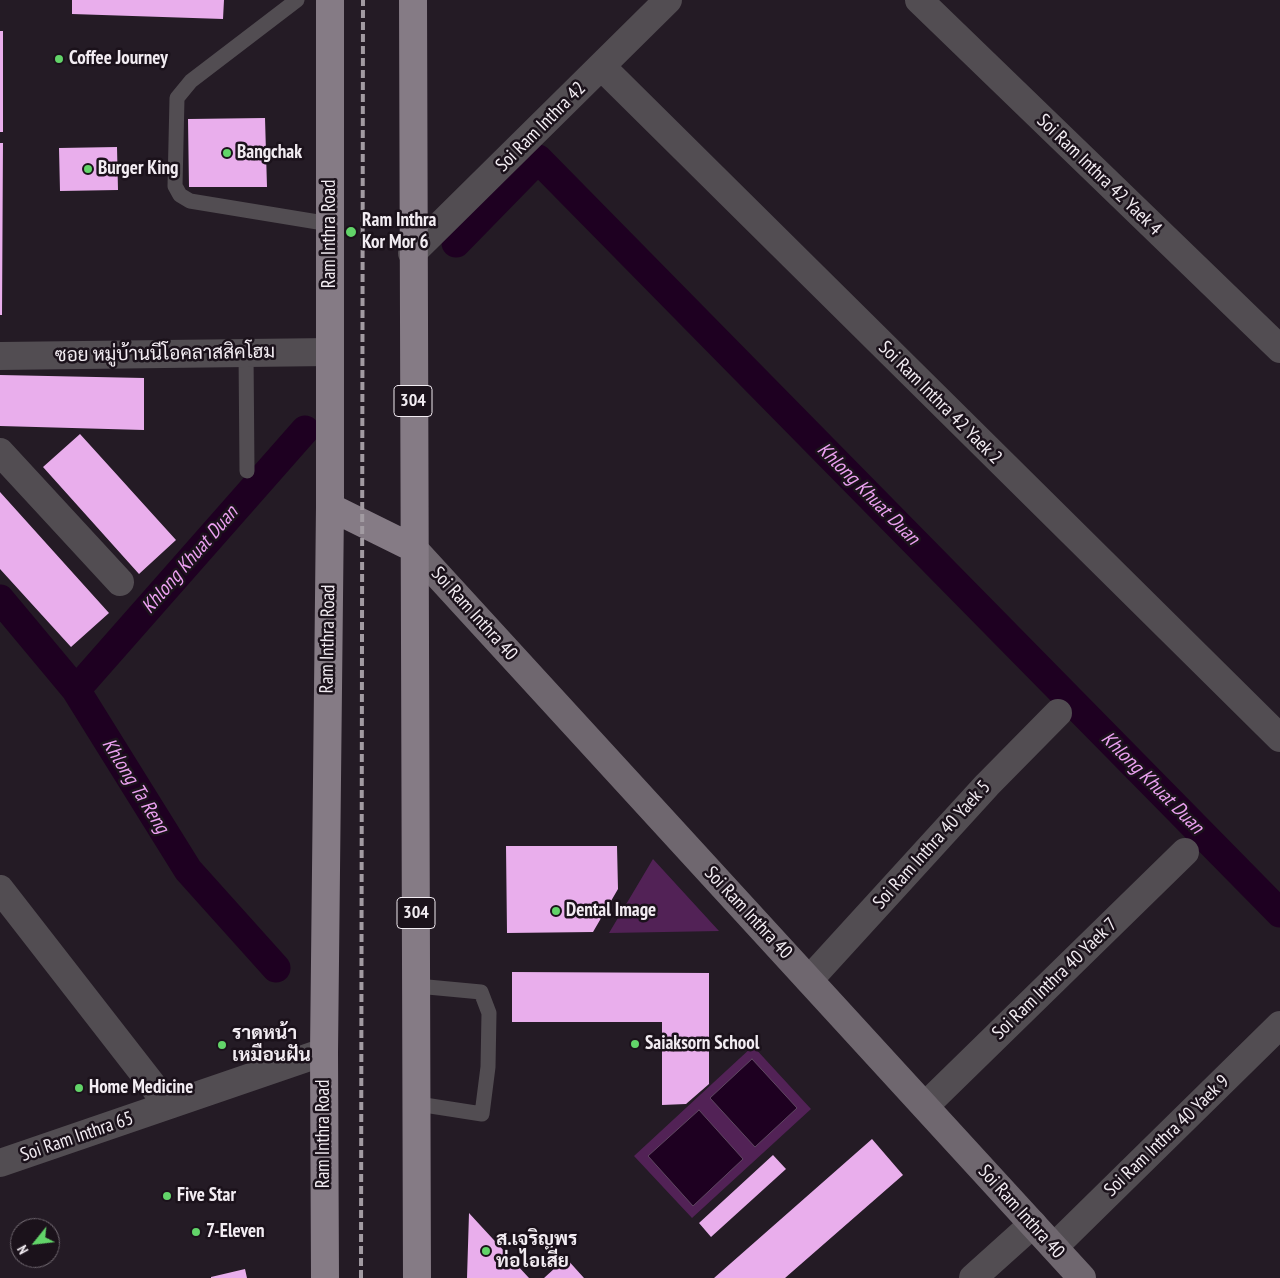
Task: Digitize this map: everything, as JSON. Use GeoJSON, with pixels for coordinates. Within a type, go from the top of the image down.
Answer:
{"type":"FeatureCollection","features":[{"type":"Feature","properties":{"kind":"main road","name":"Ram Inthra Road"},"geometry":{"type":"LineString","coordinates":[[325,1278],[324,1052],[330,507],[330,0]]}},
{"type":"Feature","properties":{"kind":"main road","name":"304"},"geometry":{"type":"LineString","coordinates":[[413,0],[412,253],[418,1104],[417,1278]]}},
{"type":"Feature","properties":{"kind":"main road"},"geometry":{"type":"LineString","coordinates":[[330,507],[413,548]]}},
{"type":"Feature","properties":{"kind":"street","name":"Soi Ram Inthra 42"},"geometry":{"type":"LineString","coordinates":[[412,253],[668,0]]}},
{"type":"Feature","properties":{"kind":"street","name":"Soi Ram Inthra 42 Yaek 4"},"geometry":{"type":"LineString","coordinates":[[919,0],[1280,349]]}},
{"type":"Feature","properties":{"kind":"street","name":"Soi Ram Inthra 42 Yaek 2"},"geometry":{"type":"LineString","coordinates":[[602,67],[1280,738]]}},
{"type":"Feature","properties":{"kind":"street","name":"ซอย หมู่บ้านนีโอคลาสสิคโฮม"},"geometry":{"type":"LineString","coordinates":[[0,356],[330,352]]}},
{"type":"Feature","properties":{"kind":"street"},"geometry":{"type":"LineString","coordinates":[[0,452],[120,582]]}},
{"type":"Feature","properties":{"kind":"street","name":"Soi Ram Inthra 40"},"geometry":{"type":"LineString","coordinates":[[413,548],[1082,1278]]}},
{"type":"Feature","properties":{"kind":"street","name":"Soi Ram Inthra 40 Yaek 5"},"geometry":{"type":"LineString","coordinates":[[809,980],[987,785],[1058,713]]}},
{"type":"Feature","properties":{"kind":"street","name":"Soi Ram Inthra 40 Yaek 7"},"geometry":{"type":"LineString","coordinates":[[925,1106],[1184,852]]}},
{"type":"Feature","properties":{"kind":"street"},"geometry":{"type":"LineString","coordinates":[[0,888],[168,1106]]}},
{"type":"Feature","properties":{"kind":"street","name":"Soi Ram Inthra 40 Yaek 9"},"geometry":{"type":"LineString","coordinates":[[1054,1247],[1280,1025]]}},
{"type":"Feature","properties":{"kind":"street","name":"Soi Ram Inthra 65"},"geometry":{"type":"LineString","coordinates":[[0,1163],[324,1052]]}},
{"type":"Feature","properties":{"kind":"street"},"geometry":{"type":"LineString","coordinates":[[973,1278],[1033,1224]]}},
{"type":"Feature","properties":{"kind":"lane"},"geometry":{"type":"LineString","coordinates":[[297,0],[191,80],[177,98],[175,186],[180,195],[190,201],[330,224]]}},
{"type":"Feature","properties":{"kind":"lane"},"geometry":{"type":"LineString","coordinates":[[246,352],[246,471]]}},
{"type":"Feature","properties":{"kind":"lane"},"geometry":{"type":"LineString","coordinates":[[417,986],[481,992],[489,1013],[488,1067],[482,1114],[476,1111],[418,1104]]}},
{"type":"Feature","properties":{"kind":"shaded area"},"geometry":{"type":"Polygon","coordinates":[[[653,859],[719,931],[720,931],[609,933],[653,859]]]}},
{"type":"Feature","properties":{"kind":"shaded area"},"geometry":{"type":"Polygon","coordinates":[[[753,1046],[811,1109],[692,1218],[634,1156],[753,1046]]]}},
{"type":"Feature","properties":{"kind":"shaded area"},"geometry":{"type":"Polygon","coordinates":[[[752,1059],[797,1108],[755,1147],[710,1098],[752,1059]]]}},
{"type":"Feature","properties":{"kind":"shaded area"},"geometry":{"type":"Polygon","coordinates":[[[699,1110],[743,1159],[693,1206],[648,1156],[699,1110]]]}},
{"type":"Feature","properties":{"kind":"building"},"geometry":{"type":"Polygon","coordinates":[[[72,0],[224,0],[223,19],[72,14],[72,0]]]}},
{"type":"Feature","properties":{"kind":"building"},"geometry":{"type":"Polygon","coordinates":[[[0,31],[3,31],[3,132],[0,132],[0,31]]]}},
{"type":"Feature","properties":{"kind":"building","name":"Bangchak"},"geometry":{"type":"Polygon","coordinates":[[[265,118],[267,187],[189,187],[188,119],[265,118]]]}},
{"type":"Feature","properties":{"kind":"building"},"geometry":{"type":"Polygon","coordinates":[[[0,143],[3,143],[2,315],[0,315],[0,143]]]}},
{"type":"Feature","properties":{"kind":"building","name":"Burger King"},"geometry":{"type":"Polygon","coordinates":[[[117,147],[118,190],[60,191],[59,148],[117,147]]]}},
{"type":"Feature","properties":{"kind":"building"},"geometry":{"type":"Polygon","coordinates":[[[0,375],[144,378],[144,430],[0,426],[0,375]]]}},
{"type":"Feature","properties":{"kind":"building"},"geometry":{"type":"Polygon","coordinates":[[[80,434],[176,540],[139,574],[43,467],[80,434]]]}},
{"type":"Feature","properties":{"kind":"building"},"geometry":{"type":"Polygon","coordinates":[[[0,492],[109,613],[71,647],[0,569],[0,492]]]}},
{"type":"Feature","properties":{"kind":"building","name":"Dental Image"},"geometry":{"type":"Polygon","coordinates":[[[506,846],[617,846],[618,889],[593,932],[507,933],[506,846]]]}},
{"type":"Feature","properties":{"kind":"building"},"geometry":{"type":"Polygon","coordinates":[[[512,972],[709,973],[709,1084],[686,1104],[662,1105],[662,1022],[512,1022],[512,972]]]}},
{"type":"Feature","properties":{"kind":"building"},"geometry":{"type":"Polygon","coordinates":[[[872,1139],[903,1175],[785,1278],[714,1278],[872,1139]]]}},
{"type":"Feature","properties":{"kind":"building"},"geometry":{"type":"Polygon","coordinates":[[[773,1155],[786,1169],[711,1237],[699,1223],[773,1155]]]}},
{"type":"Feature","properties":{"kind":"building","name":"ส.เจริญพร ท่อไอเสีย"},"geometry":{"type":"Polygon","coordinates":[[[469,1213],[480,1225],[529,1278],[467,1278],[469,1213]]]}},
{"type":"Feature","properties":{"kind":"building"},"geometry":{"type":"Polygon","coordinates":[[[566,1258],[584,1278],[544,1278],[566,1258]]]}},
{"type":"Feature","properties":{"kind":"building"},"geometry":{"type":"Polygon","coordinates":[[[245,1269],[247,1278],[211,1278],[211,1277],[245,1269]]]}},
{"type":"Feature","properties":{"kind":"waterway","name":"Khlong Khuat Duan"},"geometry":{"type":"LineString","coordinates":[[456,243],[538,159],[1280,913]]}},
{"type":"Feature","properties":{"kind":"waterway","name":"Khlong Khuat Duan"},"geometry":{"type":"LineString","coordinates":[[76,690],[305,430]]}},
{"type":"Feature","properties":{"kind":"waterway","name":"Khlong Ta Reng"},"geometry":{"type":"LineString","coordinates":[[0,599],[76,690],[188,870],[276,968]]}},
{"type":"Feature","properties":{"kind":"railway"},"geometry":{"type":"LineString","coordinates":[[361,1278],[363,0]]}},
{"type":"Feature","properties":{"kind":"place","name":"Coffee Journey"},"geometry":{"type":"Point","coordinates":[59,59]}},
{"type":"Feature","properties":{"kind":"place","name":"Bangchak"},"geometry":{"type":"Point","coordinates":[227,153]}},
{"type":"Feature","properties":{"kind":"place","name":"Burger King"},"geometry":{"type":"Point","coordinates":[88,169]}},
{"type":"Feature","properties":{"kind":"place","name":"Ram Inthra Kor Mor 6"},"geometry":{"type":"Point","coordinates":[351,232]}},
{"type":"Feature","properties":{"kind":"place","name":"Dental Image"},"geometry":{"type":"Point","coordinates":[556,911]}},
{"type":"Feature","properties":{"kind":"place","name":"Saiaksorn School"},"geometry":{"type":"Point","coordinates":[635,1044]}},
{"type":"Feature","properties":{"kind":"place","name":"ราดหน้า เหมือนฝัน"},"geometry":{"type":"Point","coordinates":[222,1045]}},
{"type":"Feature","properties":{"kind":"place","name":"Home Medicine"},"geometry":{"type":"Point","coordinates":[79,1088]}},
{"type":"Feature","properties":{"kind":"place","name":"Five Star"},"geometry":{"type":"Point","coordinates":[167,1196]}},
{"type":"Feature","properties":{"kind":"place","name":"7-Eleven"},"geometry":{"type":"Point","coordinates":[196,1232]}},
{"type":"Feature","properties":{"kind":"place","name":"ส.เจริญพร ท่อไอเสีย"},"geometry":{"type":"Point","coordinates":[486,1251]}}]}
